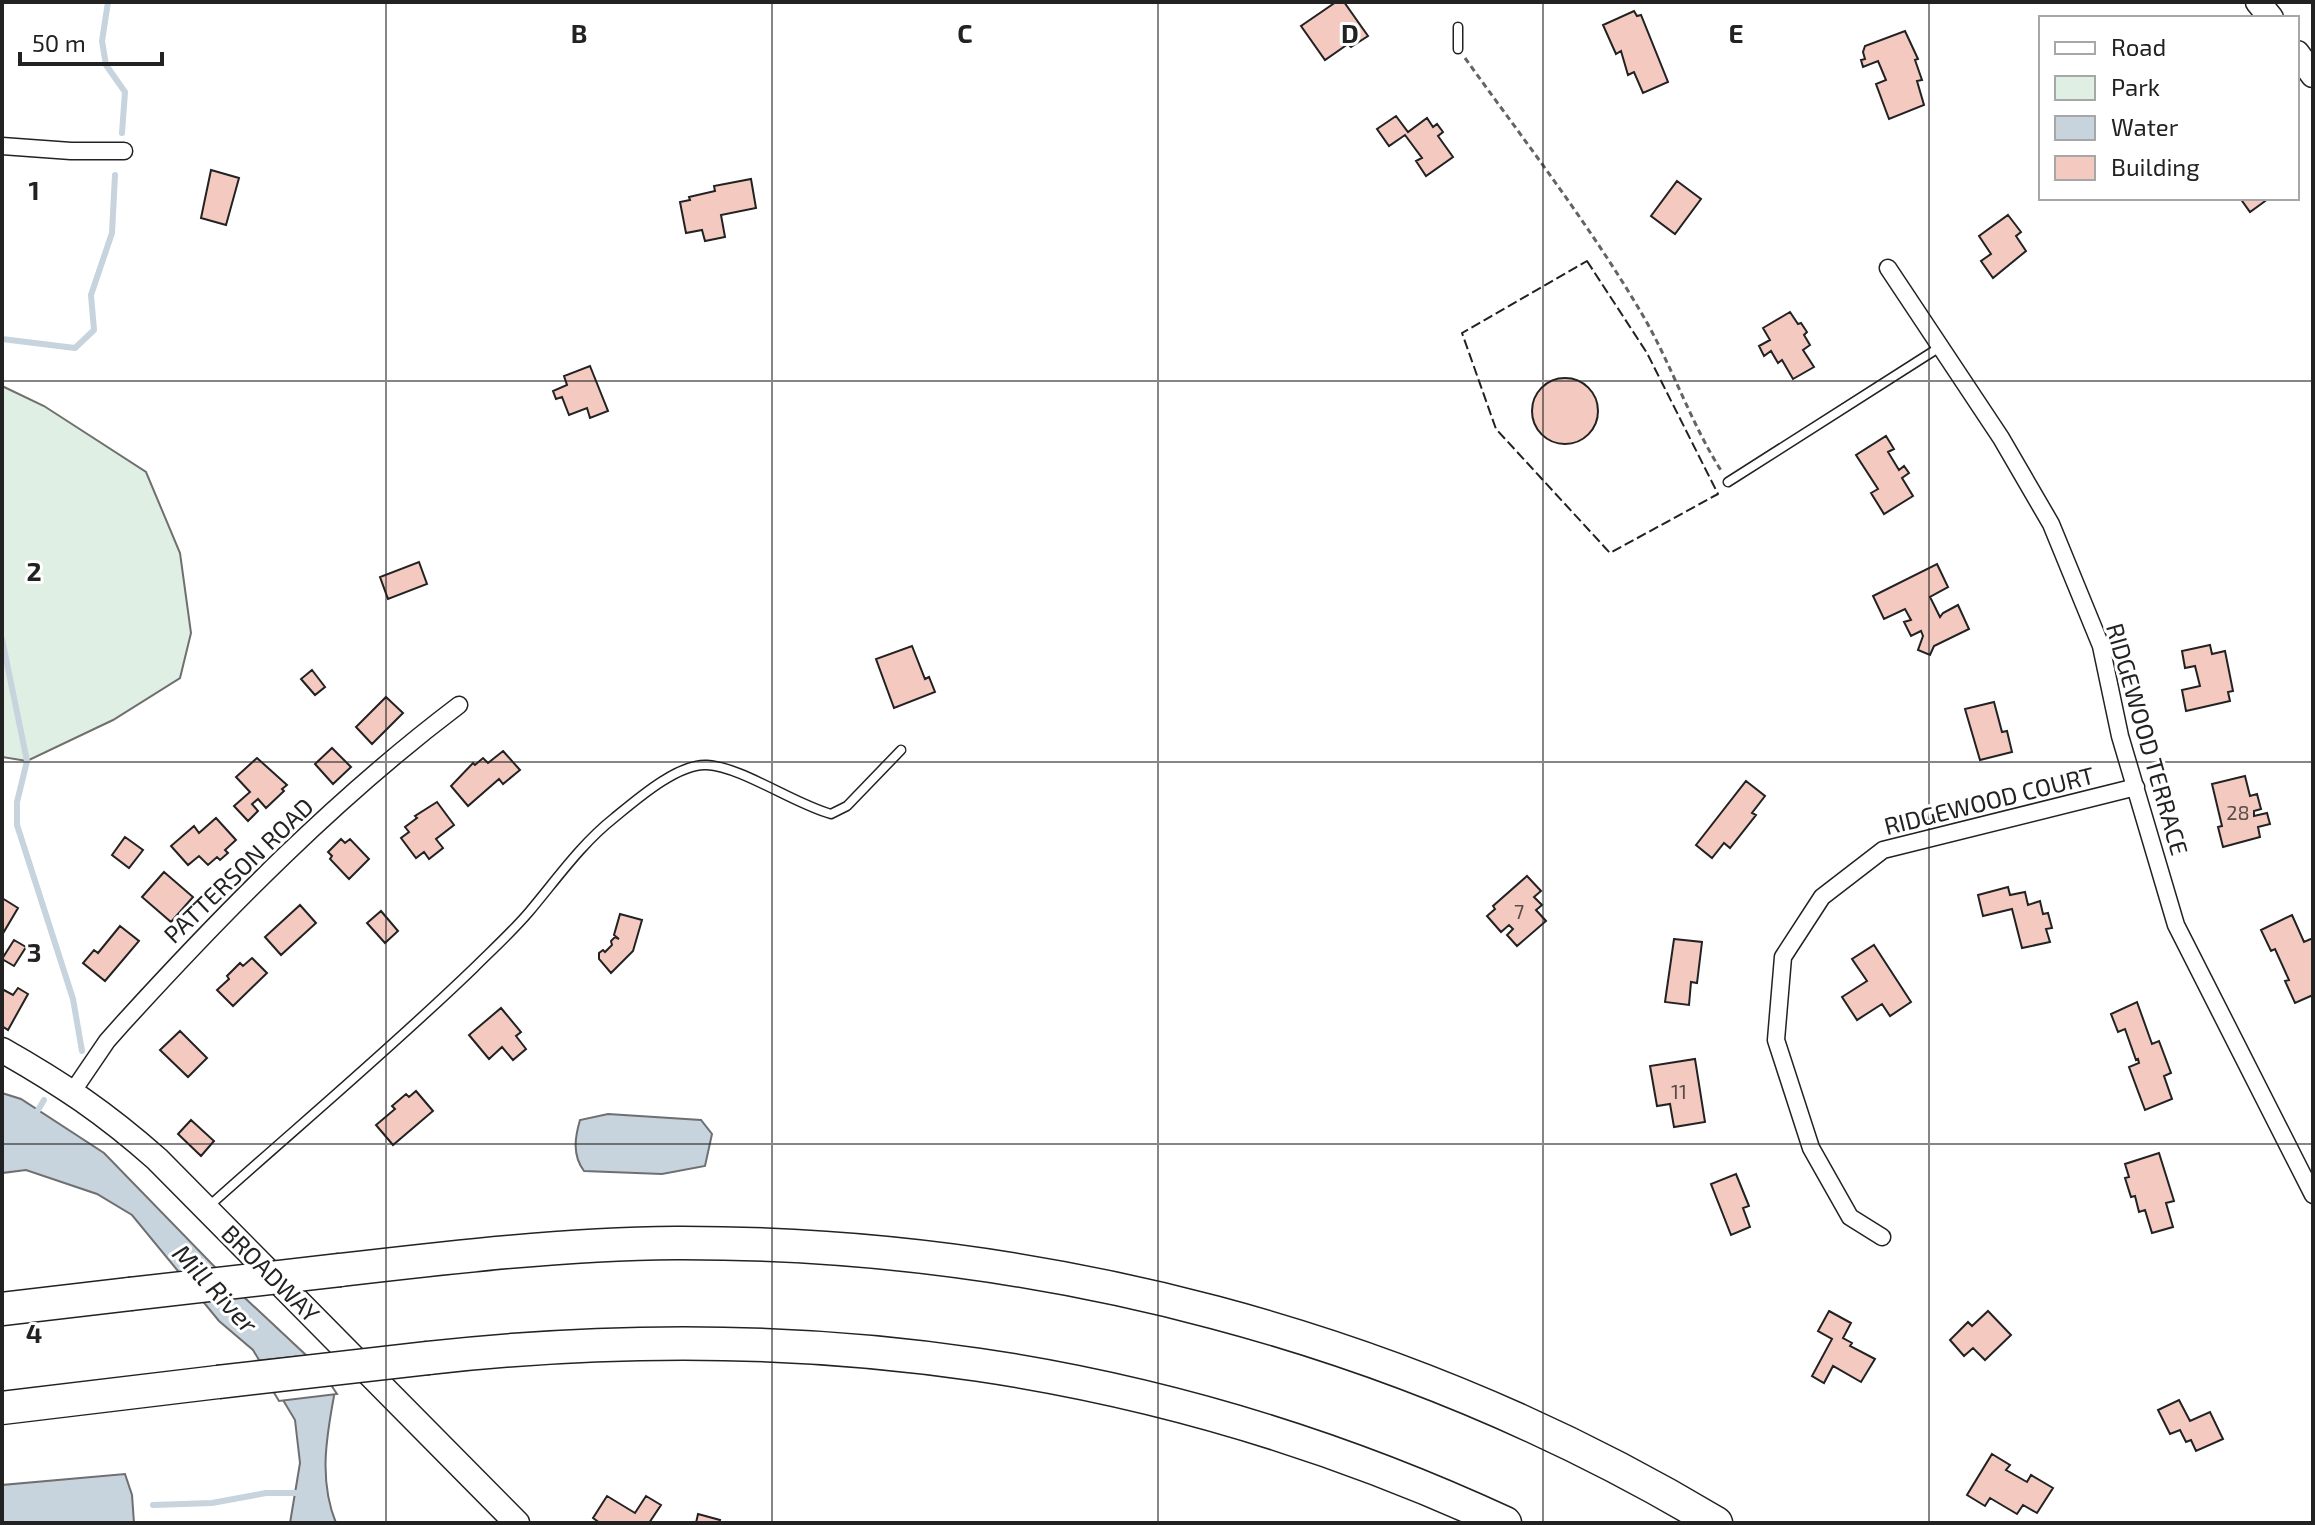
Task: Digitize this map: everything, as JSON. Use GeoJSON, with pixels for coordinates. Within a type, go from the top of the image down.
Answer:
{"type":"FeatureCollection","features":[{"type":"Feature","properties":{"kind":"highway"},"geometry":{"type":"LineString","coordinates":[[2,1309],[527,1250],[676,1243],[849,1250],[1041,1274],[1194,1307],[1303,1339],[1380,1364],[1542,1431],[1716,1523]]}},
{"type":"Feature","properties":{"kind":"highway"},"geometry":{"type":"LineString","coordinates":[[2,1408],[428,1358],[595,1344],[692,1342],[828,1347],[966,1361],[1106,1387],[1245,1424],[1375,1468],[1505,1523]]}},
{"type":"Feature","properties":{"kind":"main road"},"geometry":{"type":"LineString","coordinates":[[2299,56],[2313,75]]}},
{"type":"Feature","properties":{"kind":"main road","name":"BROADWAY"},"geometry":{"type":"LineString","coordinates":[[2,1050],[73,1091],[115,1122],[207,1208],[517,1523]]}},
{"type":"Feature","properties":{"kind":"street"},"geometry":{"type":"LineString","coordinates":[[2,146],[124,151]]}},
{"type":"Feature","properties":{"kind":"street","name":"RIDGEWOOD TERRACE"},"geometry":{"type":"LineString","coordinates":[[1888,268],[2001,438],[2051,524],[2101,646],[2120,736],[2176,925],[2313,1195]]}},
{"type":"Feature","properties":{"kind":"street","name":"PATTERSON ROAD"},"geometry":{"type":"LineString","coordinates":[[73,1091],[115,1032],[245,892],[406,745],[459,705]]}},
{"type":"Feature","properties":{"kind":"street","name":"RIDGEWOOD COURT"},"geometry":{"type":"LineString","coordinates":[[1882,1237],[1850,1217],[1811,1148],[1776,1040],[1783,957],[1822,897],[1883,850],[2136,787]]}},
{"type":"Feature","properties":{"kind":"lane"},"geometry":{"type":"LineString","coordinates":[[1458,27],[1458,49]]}},
{"type":"Feature","properties":{"kind":"lane"},"geometry":{"type":"LineString","coordinates":[[1728,482],[1940,347]]}},
{"type":"Feature","properties":{"kind":"lane"},"geometry":{"type":"LineString","coordinates":[[207,1208],[472,969],[526,915],[581,849],[612,819],[658,784],[681,770],[707,764],[831,814],[847,806],[901,750]]}},
{"type":"Feature","properties":{"kind":"path"},"geometry":{"type":"LineString","coordinates":[[1458,49],[1557,183],[1609,261],[1664,356],[1685,403],[1728,482]]}},
{"type":"Feature","properties":{"kind":"green space"},"geometry":{"type":"Polygon","coordinates":[[[2,386],[44,406],[146,472],[180,553],[191,633],[180,678],[113,720],[27,761],[2,757],[2,386]]]}},
{"type":"Feature","properties":{"kind":"water","name":"Mill River"},"geometry":{"type":"Polygon","coordinates":[[[2,1093],[21,1099],[104,1153],[246,1299],[307,1356],[334,1396],[326,1476],[336,1523],[290,1523],[300,1463],[295,1420],[253,1350],[219,1321],[132,1215],[97,1194],[26,1170],[2,1173],[2,1093]]]}},
{"type":"Feature","properties":{"kind":"water"},"geometry":{"type":"Polygon","coordinates":[[[608,1114],[701,1120],[712,1134],[705,1166],[662,1174],[584,1171],[576,1146],[580,1120],[608,1114]]]}},
{"type":"Feature","properties":{"kind":"water"},"geometry":{"type":"Polygon","coordinates":[[[125,1474],[132,1495],[134,1523],[2,1523],[2,1485],[125,1474]]]}},
{"type":"Feature","properties":{"kind":"pier"},"geometry":{"type":"Polygon","coordinates":[[[311,1355],[337,1394],[279,1401],[255,1361],[311,1355]]]}},
{"type":"Feature","properties":{"kind":"building"},"geometry":{"type":"Polygon","coordinates":[[[1336,2],[1344,2],[1368,36],[1351,47],[1348,44],[1325,60],[1301,26],[1336,2]]]}},
{"type":"Feature","properties":{"kind":"building"},"geometry":{"type":"Polygon","coordinates":[[[1634,11],[1637,16],[1641,15],[1668,82],[1643,93],[1634,72],[1628,75],[1621,51],[1616,54],[1603,25],[1634,11]]]}},
{"type":"Feature","properties":{"kind":"building"},"geometry":{"type":"Polygon","coordinates":[[[1905,31],[1918,59],[1915,60],[1922,80],[1917,81],[1924,105],[1889,119],[1876,84],[1886,80],[1878,61],[1863,67],[1861,60],[1865,59],[1865,46],[1905,31]]]}},
{"type":"Feature","properties":{"kind":"building"},"geometry":{"type":"Polygon","coordinates":[[[1396,116],[1408,132],[1427,118],[1433,127],[1437,124],[1443,132],[1438,136],[1453,157],[1426,176],[1416,161],[1422,158],[1405,135],[1389,146],[1377,129],[1396,116]]]}},
{"type":"Feature","properties":{"kind":"building"},"geometry":{"type":"Polygon","coordinates":[[[211,170],[239,178],[226,225],[201,218],[211,170]]]}},
{"type":"Feature","properties":{"kind":"building"},"geometry":{"type":"Polygon","coordinates":[[[751,179],[756,208],[721,215],[725,237],[705,241],[702,230],[686,233],[680,202],[715,191],[714,186],[751,179]]]}},
{"type":"Feature","properties":{"kind":"building"},"geometry":{"type":"Polygon","coordinates":[[[1677,181],[1701,199],[1675,234],[1651,216],[1677,181]]]}},
{"type":"Feature","properties":{"kind":"building"},"geometry":{"type":"Polygon","coordinates":[[[2241,200],[2267,200],[2250,212],[2241,200]]]}},
{"type":"Feature","properties":{"kind":"building"},"geometry":{"type":"Polygon","coordinates":[[[2008,215],[2021,232],[2016,236],[2026,251],[1993,278],[1981,261],[1991,254],[1979,236],[2008,215]]]}},
{"type":"Feature","properties":{"kind":"building"},"geometry":{"type":"Polygon","coordinates":[[[1790,312],[1807,332],[1804,335],[1810,345],[1803,350],[1814,367],[1793,379],[1782,360],[1778,363],[1771,351],[1764,356],[1759,346],[1770,340],[1763,328],[1790,312]]]}},
{"type":"Feature","properties":{"kind":"building"},"geometry":{"type":"Polygon","coordinates":[[[590,366],[608,411],[590,418],[587,408],[569,415],[562,397],[556,399],[553,391],[567,385],[564,376],[590,366]]]}},
{"type":"Feature","properties":{"kind":"building"},"geometry":{"type":"Polygon","coordinates":[[[1565,378],[1588,388],[1598,411],[1588,434],[1565,444],[1542,434],[1532,411],[1542,388],[1565,378]]]}},
{"type":"Feature","properties":{"kind":"building"},"geometry":{"type":"Polygon","coordinates":[[[1886,436],[1894,449],[1888,452],[1899,470],[1904,466],[1909,473],[1902,478],[1913,496],[1884,514],[1871,493],[1878,489],[1856,455],[1886,436]]]}},
{"type":"Feature","properties":{"kind":"building"},"geometry":{"type":"Polygon","coordinates":[[[419,562],[427,584],[388,599],[380,577],[419,562]]]}},
{"type":"Feature","properties":{"kind":"building"},"geometry":{"type":"Polygon","coordinates":[[[1937,564],[1948,587],[1930,597],[1940,617],[1958,605],[1969,629],[1934,646],[1930,655],[1918,650],[1923,636],[1921,631],[1911,636],[1904,622],[1911,620],[1905,609],[1884,619],[1873,596],[1937,564]]]}},
{"type":"Feature","properties":{"kind":"building"},"geometry":{"type":"Polygon","coordinates":[[[2210,645],[2212,654],[2225,651],[2233,691],[2228,692],[2230,701],[2186,711],[2182,690],[2200,686],[2195,666],[2185,668],[2182,651],[2210,645]]]}},
{"type":"Feature","properties":{"kind":"building"},"geometry":{"type":"Polygon","coordinates":[[[912,646],[925,679],[929,677],[935,692],[894,708],[876,659],[912,646]]]}},
{"type":"Feature","properties":{"kind":"building"},"geometry":{"type":"Polygon","coordinates":[[[312,670],[325,687],[315,695],[301,679],[312,670]]]}},
{"type":"Feature","properties":{"kind":"building"},"geometry":{"type":"Polygon","coordinates":[[[386,697],[403,713],[372,744],[356,727],[386,697]]]}},
{"type":"Feature","properties":{"kind":"building"},"geometry":{"type":"Polygon","coordinates":[[[1994,702],[2002,732],[2007,731],[2012,752],[1980,760],[1965,709],[1994,702]]]}},
{"type":"Feature","properties":{"kind":"building"},"geometry":{"type":"Polygon","coordinates":[[[332,748],[351,767],[333,784],[315,764],[332,748]]]}},
{"type":"Feature","properties":{"kind":"building"},"geometry":{"type":"Polygon","coordinates":[[[503,751],[520,770],[503,784],[499,779],[468,806],[451,786],[473,763],[475,765],[483,758],[488,763],[503,751]]]}},
{"type":"Feature","properties":{"kind":"building"},"geometry":{"type":"Polygon","coordinates":[[[257,758],[287,785],[266,808],[258,799],[252,804],[258,811],[248,821],[234,806],[250,792],[236,777],[257,758]]]}},
{"type":"Feature","properties":{"kind":"building"},"geometry":{"type":"Polygon","coordinates":[[[2245,776],[2250,796],[2257,794],[2261,809],[2254,811],[2254,816],[2267,813],[2270,824],[2258,827],[2260,837],[2223,847],[2218,827],[2222,826],[2212,784],[2245,776]]]}},
{"type":"Feature","properties":{"kind":"building"},"geometry":{"type":"Polygon","coordinates":[[[1746,781],[1765,796],[1752,813],[1756,815],[1730,848],[1724,843],[1712,858],[1696,845],[1746,781]]]}},
{"type":"Feature","properties":{"kind":"building"},"geometry":{"type":"Polygon","coordinates":[[[437,802],[454,825],[436,839],[443,848],[429,859],[424,852],[416,858],[401,838],[409,832],[405,827],[417,818],[415,816],[437,802]]]}},
{"type":"Feature","properties":{"kind":"building"},"geometry":{"type":"Polygon","coordinates":[[[216,818],[236,840],[220,860],[217,857],[208,865],[199,856],[188,865],[171,846],[194,826],[199,833],[216,818]]]}},
{"type":"Feature","properties":{"kind":"building"},"geometry":{"type":"Polygon","coordinates":[[[125,837],[143,850],[129,868],[112,855],[125,837]]]}},
{"type":"Feature","properties":{"kind":"building"},"geometry":{"type":"Polygon","coordinates":[[[341,839],[345,843],[350,839],[369,859],[349,879],[330,859],[332,856],[328,852],[341,839]]]}},
{"type":"Feature","properties":{"kind":"building"},"geometry":{"type":"Polygon","coordinates":[[[164,872],[193,897],[171,922],[142,897],[164,872]]]}},
{"type":"Feature","properties":{"kind":"building"},"geometry":{"type":"Polygon","coordinates":[[[1527,876],[1541,891],[1534,897],[1542,905],[1536,910],[1546,921],[1517,946],[1507,935],[1513,929],[1509,925],[1501,932],[1487,916],[1495,909],[1493,906],[1527,876]]]}},
{"type":"Feature","properties":{"kind":"building"},"geometry":{"type":"Polygon","coordinates":[[[2008,887],[2010,895],[2025,892],[2028,905],[2040,901],[2043,914],[2048,913],[2052,928],[2046,929],[2050,942],[2022,948],[2012,909],[1983,916],[1978,895],[2008,887]]]}},
{"type":"Feature","properties":{"kind":"building"},"geometry":{"type":"Polygon","coordinates":[[[2,898],[18,908],[2,935],[2,898]]]}},
{"type":"Feature","properties":{"kind":"building"},"geometry":{"type":"Polygon","coordinates":[[[300,905],[316,923],[281,955],[265,937],[300,905]]]}},
{"type":"Feature","properties":{"kind":"building"},"geometry":{"type":"Polygon","coordinates":[[[381,911],[398,931],[385,943],[367,923],[381,911]]]}},
{"type":"Feature","properties":{"kind":"building"},"geometry":{"type":"Polygon","coordinates":[[[620,914],[642,920],[633,951],[611,973],[599,959],[599,953],[612,945],[615,937],[619,939],[614,935],[620,914]]]}},
{"type":"Feature","properties":{"kind":"building"},"geometry":{"type":"Polygon","coordinates":[[[2292,915],[2304,942],[2313,938],[2313,995],[2295,1003],[2275,949],[2271,951],[2261,930],[2292,915]]]}},
{"type":"Feature","properties":{"kind":"building"},"geometry":{"type":"Polygon","coordinates":[[[120,926],[139,941],[105,981],[83,963],[94,950],[98,953],[120,926]]]}},
{"type":"Feature","properties":{"kind":"building"},"geometry":{"type":"Polygon","coordinates":[[[1674,939],[1702,942],[1697,983],[1691,982],[1689,1005],[1665,1002],[1674,939]]]}},
{"type":"Feature","properties":{"kind":"building"},"geometry":{"type":"Polygon","coordinates":[[[14,940],[26,947],[14,966],[2,959],[14,940]]]}},
{"type":"Feature","properties":{"kind":"building"},"geometry":{"type":"Polygon","coordinates":[[[1874,945],[1911,1002],[1890,1016],[1882,1004],[1857,1020],[1842,997],[1867,981],[1852,959],[1874,945]]]}},
{"type":"Feature","properties":{"kind":"building"},"geometry":{"type":"Polygon","coordinates":[[[252,958],[267,973],[233,1006],[217,990],[240,963],[243,966],[252,958]]]}},
{"type":"Feature","properties":{"kind":"building"},"geometry":{"type":"Polygon","coordinates":[[[18,988],[28,994],[8,1030],[2,1026],[2,989],[13,995],[18,988]]]}},
{"type":"Feature","properties":{"kind":"building"},"geometry":{"type":"Polygon","coordinates":[[[2137,1002],[2152,1044],[2159,1041],[2171,1073],[2164,1076],[2172,1099],[2145,1110],[2129,1067],[2139,1063],[2138,1059],[2125,1029],[2118,1032],[2111,1014],[2137,1002]]]}},
{"type":"Feature","properties":{"kind":"building"},"geometry":{"type":"Polygon","coordinates":[[[501,1008],[521,1032],[516,1036],[526,1049],[513,1060],[502,1047],[489,1059],[469,1035],[501,1008]]]}},
{"type":"Feature","properties":{"kind":"building"},"geometry":{"type":"Polygon","coordinates":[[[180,1031],[207,1058],[188,1077],[160,1050],[180,1031]]]}},
{"type":"Feature","properties":{"kind":"building"},"geometry":{"type":"Polygon","coordinates":[[[1695,1059],[1705,1122],[1674,1127],[1670,1104],[1657,1106],[1650,1066],[1695,1059]]]}},
{"type":"Feature","properties":{"kind":"building"},"geometry":{"type":"Polygon","coordinates":[[[416,1091],[433,1111],[393,1145],[376,1125],[395,1109],[392,1106],[406,1094],[409,1097],[416,1091]]]}},
{"type":"Feature","properties":{"kind":"building"},"geometry":{"type":"Polygon","coordinates":[[[191,1120],[214,1141],[201,1156],[178,1134],[191,1120]]]}},
{"type":"Feature","properties":{"kind":"building"},"geometry":{"type":"Polygon","coordinates":[[[2159,1153],[2174,1201],[2166,1203],[2173,1227],[2152,1233],[2145,1210],[2139,1212],[2135,1196],[2131,1197],[2125,1178],[2129,1177],[2125,1164],[2159,1153]]]}},
{"type":"Feature","properties":{"kind":"building"},"geometry":{"type":"Polygon","coordinates":[[[1736,1174],[1749,1206],[1743,1208],[1750,1227],[1731,1235],[1711,1184],[1736,1174]]]}},
{"type":"Feature","properties":{"kind":"building"},"geometry":{"type":"Polygon","coordinates":[[[1829,1311],[1851,1323],[1843,1338],[1852,1343],[1850,1346],[1875,1359],[1861,1382],[1833,1366],[1824,1383],[1812,1376],[1832,1339],[1818,1331],[1829,1311]]]}},
{"type":"Feature","properties":{"kind":"building"},"geometry":{"type":"Polygon","coordinates":[[[1988,1311],[2011,1335],[1985,1360],[1973,1348],[1964,1356],[1950,1340],[1968,1322],[1972,1326],[1988,1311]]]}},
{"type":"Feature","properties":{"kind":"building"},"geometry":{"type":"Polygon","coordinates":[[[2179,1400],[2190,1421],[2210,1412],[2223,1439],[2196,1451],[2191,1440],[2186,1442],[2180,1430],[2170,1434],[2158,1410],[2179,1400]]]}},
{"type":"Feature","properties":{"kind":"building"},"geometry":{"type":"Polygon","coordinates":[[[1992,1454],[2010,1465],[2006,1470],[2027,1482],[2031,1475],[2053,1488],[2037,1513],[2023,1505],[2017,1514],[1990,1498],[1985,1506],[1967,1495],[1992,1454]]]}},
{"type":"Feature","properties":{"kind":"building"},"geometry":{"type":"Polygon","coordinates":[[[607,1496],[635,1513],[646,1496],[661,1505],[649,1523],[600,1523],[593,1518],[607,1496]]]}},
{"type":"Feature","properties":{"kind":"building"},"geometry":{"type":"Polygon","coordinates":[[[698,1514],[720,1520],[719,1523],[696,1523],[698,1514]]]}},
{"type":"Feature","properties":{"kind":"waterway"},"geometry":{"type":"LineString","coordinates":[[108,2],[102,41],[106,65],[125,92],[122,133]]}},
{"type":"Feature","properties":{"kind":"waterway"},"geometry":{"type":"LineString","coordinates":[[2,339],[75,348],[94,330],[91,295],[112,233],[115,175]]}},
{"type":"Feature","properties":{"kind":"waterway"},"geometry":{"type":"LineString","coordinates":[[2,639],[27,761],[17,802],[17,825],[73,999],[82,1051]]}},
{"type":"Feature","properties":{"kind":"waterway"},"geometry":{"type":"LineString","coordinates":[[38,1110],[44,1100]]}},
{"type":"Feature","properties":{"kind":"waterway"},"geometry":{"type":"LineString","coordinates":[[153,1505],[212,1503],[266,1493],[304,1493]]}},
{"type":"Feature","properties":{"kind":"fence"},"geometry":{"type":"LineString","coordinates":[[1587,261],[1647,353],[1718,494],[1610,553],[1496,429],[1462,333],[1587,261]]}}]}
